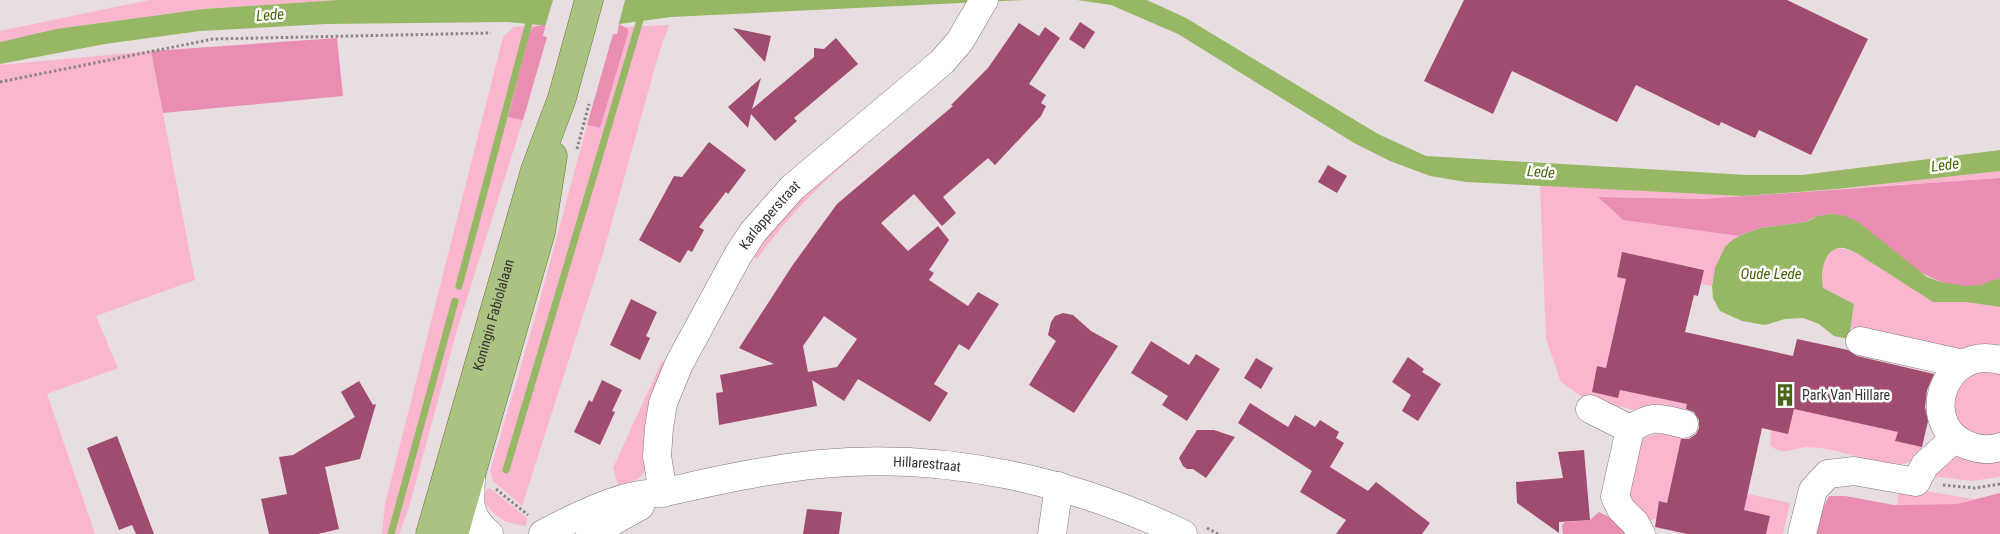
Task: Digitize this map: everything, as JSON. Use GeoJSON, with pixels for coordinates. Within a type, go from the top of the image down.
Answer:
{"type":"FeatureCollection","features":[{"type":"Feature","properties":{"kind":"main road","name":"Koningin Fabiolalaan"},"geometry":{"type":"LineString","coordinates":[[430,534],[535,170],[562,98],[589,0]]}},
{"type":"Feature","properties":{"kind":"main road","name":"Koningin Fabiolalaan"},"geometry":{"type":"LineString","coordinates":[[454,534],[543,224],[562,98]]}},
{"type":"Feature","properties":{"kind":"street","name":"Karlapperstraat"},"geometry":{"type":"LineString","coordinates":[[663,493],[657,456],[658,428],[663,403],[679,364],[753,232],[793,188],[942,62],[960,41],[982,4]]}},
{"type":"Feature","properties":{"kind":"street"},"geometry":{"type":"LineString","coordinates":[[1860,341],[1963,364]]}},
{"type":"Feature","properties":{"kind":"street"},"geometry":{"type":"LineString","coordinates":[[2000,360],[1976,358],[1963,364],[1952,372],[1944,385],[1940,398],[1941,413],[1946,426],[1955,438],[1967,446],[1981,449],[2000,447]]}},
{"type":"Feature","properties":{"kind":"street"},"geometry":{"type":"LineString","coordinates":[[1590,409],[1630,429]]}},
{"type":"Feature","properties":{"kind":"street"},"geometry":{"type":"LineString","coordinates":[[1641,534],[1636,523],[1620,510],[1615,497],[1630,429],[1644,420],[1657,418],[1684,424]]}},
{"type":"Feature","properties":{"kind":"street"},"geometry":{"type":"LineString","coordinates":[[1802,534],[1813,490],[1828,474],[1854,471],[1916,482],[1925,465],[1955,438]]}},
{"type":"Feature","properties":{"kind":"street","name":"Hillarestraat"},"geometry":{"type":"LineString","coordinates":[[590,534],[663,493],[788,468],[854,462],[888,462],[997,471],[1060,486],[1136,512],[1183,534]]}},
{"type":"Feature","properties":{"kind":"street"},"geometry":{"type":"LineString","coordinates":[[471,475],[469,496],[471,510],[476,522],[489,534]]}},
{"type":"Feature","properties":{"kind":"street"},"geometry":{"type":"LineString","coordinates":[[1052,534],[1060,486]]}},
{"type":"Feature","properties":{"kind":"street","name":"Hillarestraat"},"geometry":{"type":"LineString","coordinates":[[543,534],[581,514],[617,518]]}},
{"type":"Feature","properties":{"kind":"path"},"geometry":{"type":"LineString","coordinates":[[0,82],[213,39],[491,33]]}},
{"type":"Feature","properties":{"kind":"path"},"geometry":{"type":"LineString","coordinates":[[1916,482],[1975,488],[2000,484]]}},
{"type":"Feature","properties":{"kind":"shaded area"},"geometry":{"type":"Polygon","coordinates":[[[149,0],[338,0],[204,9],[56,29],[0,42],[0,31],[149,0]]]}},
{"type":"Feature","properties":{"kind":"shaded area"},"geometry":{"type":"Polygon","coordinates":[[[546,24],[543,36],[547,37],[523,120],[508,117],[530,32],[533,27],[546,24]]]}},
{"type":"Feature","properties":{"kind":"shaded area"},"geometry":{"type":"Polygon","coordinates":[[[619,24],[628,29],[628,33],[600,128],[587,125],[613,34],[617,34],[619,24]]]}},
{"type":"Feature","properties":{"kind":"shaded area"},"geometry":{"type":"Polygon","coordinates":[[[539,25],[533,27],[508,116],[523,120],[457,330],[409,507],[399,534],[382,534],[385,504],[503,37],[514,27],[539,25]]]}},
{"type":"Feature","properties":{"kind":"shaded area"},"geometry":{"type":"Polygon","coordinates":[[[669,25],[659,53],[604,250],[522,506],[493,481],[490,471],[536,314],[587,125],[600,128],[628,29],[624,27],[669,25]]]}},
{"type":"Feature","properties":{"kind":"shaded area"},"geometry":{"type":"Polygon","coordinates":[[[337,38],[343,96],[163,113],[151,51],[337,38]]]}},
{"type":"Feature","properties":{"kind":"shaded area"},"geometry":{"type":"Polygon","coordinates":[[[151,51],[195,280],[96,316],[118,368],[47,394],[95,534],[0,534],[0,65],[151,51]]]}},
{"type":"Feature","properties":{"kind":"shaded area"},"geometry":{"type":"Polygon","coordinates":[[[860,146],[863,148],[806,200],[757,259],[751,255],[784,212],[860,146]]]}},
{"type":"Feature","properties":{"kind":"shaded area"},"geometry":{"type":"Polygon","coordinates":[[[2000,171],[2000,178],[1837,189],[2000,171]]]}},
{"type":"Feature","properties":{"kind":"shaded area"},"geometry":{"type":"Polygon","coordinates":[[[2000,178],[2000,278],[1979,285],[1959,286],[1940,281],[1922,273],[1856,221],[1844,217],[1818,216],[1806,222],[1760,228],[1739,236],[1623,220],[1598,197],[1702,199],[2000,178]]]}},
{"type":"Feature","properties":{"kind":"shaded area"},"geometry":{"type":"Polygon","coordinates":[[[1540,185],[1743,196],[1702,199],[1598,197],[1623,220],[1739,236],[1728,246],[1720,258],[1712,286],[1701,284],[1703,269],[1678,264],[1677,269],[1617,277],[1626,279],[1606,368],[1597,366],[1592,392],[1618,397],[1620,390],[1689,404],[1685,421],[1585,399],[1561,382],[1546,339],[1540,185]]]}},
{"type":"Feature","properties":{"kind":"shaded area"},"geometry":{"type":"Polygon","coordinates":[[[1837,248],[1850,250],[1858,254],[1933,302],[1966,302],[2000,307],[2000,353],[1963,352],[1851,328],[1854,304],[1823,288],[1822,283],[1822,271],[1825,260],[1837,248]]]}},
{"type":"Feature","properties":{"kind":"shaded area"},"geometry":{"type":"Polygon","coordinates":[[[662,361],[667,363],[645,470],[637,479],[618,485],[613,468],[662,361]]]}},
{"type":"Feature","properties":{"kind":"shaded area"},"geometry":{"type":"Polygon","coordinates":[[[2000,369],[2000,440],[1956,429],[1948,395],[1961,374],[2000,369]]]}},
{"type":"Feature","properties":{"kind":"shaded area"},"geometry":{"type":"Polygon","coordinates":[[[1794,409],[1898,432],[1896,441],[1922,447],[1912,460],[1904,464],[1894,465],[1887,465],[1837,451],[1816,448],[1807,447],[1779,451],[1770,445],[1771,430],[1788,434],[1794,409]]]}},
{"type":"Feature","properties":{"kind":"shaded area"},"geometry":{"type":"Polygon","coordinates":[[[1664,433],[1682,436],[1667,503],[1659,501],[1656,518],[1644,525],[1626,499],[1631,460],[1636,445],[1642,439],[1664,433]]]}},
{"type":"Feature","properties":{"kind":"shaded area"},"geometry":{"type":"Polygon","coordinates":[[[2000,454],[2000,477],[1972,481],[1931,476],[1954,456],[2000,454]]]}},
{"type":"Feature","properties":{"kind":"shaded area"},"geometry":{"type":"Polygon","coordinates":[[[1899,487],[1974,499],[1957,504],[1897,505],[1899,487]]]}},
{"type":"Feature","properties":{"kind":"shaded area"},"geometry":{"type":"Polygon","coordinates":[[[490,488],[527,518],[526,526],[507,522],[493,512],[484,502],[486,490],[490,488]]]}},
{"type":"Feature","properties":{"kind":"shaded area"},"geometry":{"type":"Polygon","coordinates":[[[1739,492],[1790,503],[1783,534],[1766,534],[1770,516],[1745,511],[1742,515],[1739,492]]]}},
{"type":"Feature","properties":{"kind":"shaded area"},"geometry":{"type":"Polygon","coordinates":[[[2000,493],[2000,534],[1816,534],[1820,514],[1829,496],[1845,496],[1894,505],[1957,504],[2000,493]]]}},
{"type":"Feature","properties":{"kind":"shaded area"},"geometry":{"type":"Polygon","coordinates":[[[1599,512],[1615,520],[1628,534],[1563,534],[1562,525],[1565,522],[1590,520],[1599,512]]]}},
{"type":"Feature","properties":{"kind":"water","name":"Lede"},"geometry":{"type":"Polygon","coordinates":[[[338,0],[1024,0],[671,17],[619,24],[539,25],[508,22],[326,24],[200,31],[105,44],[0,64],[0,42],[56,29],[204,9],[338,0]]]}},
{"type":"Feature","properties":{"kind":"water","name":"Lede"},"geometry":{"type":"Polygon","coordinates":[[[1077,0],[1147,0],[1186,18],[1378,134],[1426,156],[1747,175],[1802,175],[2000,150],[2000,171],[1837,189],[1743,196],[1466,182],[1430,176],[1390,161],[1354,143],[1178,34],[1111,5],[1077,0]]]}},
{"type":"Feature","properties":{"kind":"water","name":"Oude Lede"},"geometry":{"type":"Polygon","coordinates":[[[1833,214],[1857,221],[1927,277],[1941,282],[1965,286],[1980,285],[2000,278],[2000,307],[1966,302],[1933,302],[1858,254],[1839,248],[1829,253],[1826,258],[1822,283],[1823,288],[1854,304],[1849,339],[1834,336],[1819,324],[1803,318],[1785,319],[1765,325],[1742,321],[1720,311],[1713,298],[1712,286],[1715,268],[1725,247],[1730,242],[1739,236],[1760,228],[1806,222],[1818,216],[1833,214]]]}},
{"type":"Feature","properties":{"kind":"pier"},"geometry":{"type":"Polygon","coordinates":[[[553,0],[625,0],[618,27],[545,27],[553,0]]]}},
{"type":"Feature","properties":{"kind":"building"},"geometry":{"type":"Polygon","coordinates":[[[1464,0],[1787,0],[1868,39],[1811,155],[1759,130],[1755,138],[1721,122],[1719,126],[1636,85],[1617,122],[1512,71],[1493,114],[1424,81],[1464,0]]]}},
{"type":"Feature","properties":{"kind":"building"},"geometry":{"type":"Polygon","coordinates":[[[1080,22],[1095,32],[1084,49],[1069,39],[1080,22]]]}},
{"type":"Feature","properties":{"kind":"building"},"geometry":{"type":"Polygon","coordinates":[[[1019,23],[1039,36],[1045,27],[1060,38],[1029,84],[1046,95],[1041,103],[1046,106],[1041,116],[995,165],[988,158],[943,197],[956,213],[942,226],[914,194],[881,223],[908,251],[938,226],[949,240],[929,270],[934,273],[929,280],[968,306],[978,292],[999,304],[969,350],[959,344],[934,384],[948,393],[930,422],[858,379],[844,401],[812,380],[817,406],[719,425],[716,393],[723,392],[720,375],[774,364],[739,348],[792,266],[837,204],[953,106],[951,105],[988,68],[1019,23]],[[824,316],[803,346],[808,372],[837,367],[857,339],[824,316]]]}},
{"type":"Feature","properties":{"kind":"building"},"geometry":{"type":"Polygon","coordinates":[[[733,28],[771,36],[765,62],[733,28]]]}},
{"type":"Feature","properties":{"kind":"building"},"geometry":{"type":"Polygon","coordinates":[[[836,38],[858,64],[794,118],[797,121],[775,141],[751,114],[748,128],[728,107],[761,78],[752,109],[814,57],[814,48],[824,49],[836,38]]]}},
{"type":"Feature","properties":{"kind":"building"},"geometry":{"type":"Polygon","coordinates":[[[709,142],[746,170],[699,227],[704,230],[692,252],[688,250],[680,263],[639,240],[674,176],[682,177],[709,142]]]}},
{"type":"Feature","properties":{"kind":"building"},"geometry":{"type":"Polygon","coordinates":[[[1328,165],[1347,176],[1337,193],[1318,182],[1328,165]]]}},
{"type":"Feature","properties":{"kind":"building","name":"Park Van Hillare"},"geometry":{"type":"Polygon","coordinates":[[[1622,252],[1704,270],[1698,296],[1694,295],[1685,332],[1793,356],[1797,339],[1848,350],[1857,356],[1934,374],[1927,390],[1925,407],[1928,421],[1922,447],[1895,441],[1898,432],[1794,409],[1788,434],[1762,428],[1744,510],[1770,516],[1766,534],[1687,534],[1655,527],[1659,501],[1667,503],[1681,439],[1689,439],[1696,434],[1699,428],[1699,420],[1694,412],[1686,409],[1687,404],[1620,390],[1618,398],[1592,392],[1597,366],[1606,368],[1626,279],[1617,277],[1622,252]]]}},
{"type":"Feature","properties":{"kind":"building"},"geometry":{"type":"Polygon","coordinates":[[[631,299],[657,312],[646,336],[650,338],[640,360],[610,345],[631,299]]]}},
{"type":"Feature","properties":{"kind":"building"},"geometry":{"type":"Polygon","coordinates":[[[1063,313],[1073,315],[1091,331],[1118,346],[1074,413],[1029,385],[1056,341],[1048,335],[1051,322],[1055,316],[1063,313]]]}},
{"type":"Feature","properties":{"kind":"building"},"geometry":{"type":"Polygon","coordinates":[[[1151,341],[1189,365],[1196,354],[1220,369],[1187,421],[1162,405],[1168,396],[1131,373],[1151,341]]]}},
{"type":"Feature","properties":{"kind":"building"},"geometry":{"type":"Polygon","coordinates":[[[1408,357],[1424,369],[1422,372],[1441,384],[1418,421],[1402,411],[1411,395],[1392,382],[1408,357]]]}},
{"type":"Feature","properties":{"kind":"building"},"geometry":{"type":"Polygon","coordinates":[[[1256,358],[1273,368],[1261,389],[1244,378],[1256,358]]]}},
{"type":"Feature","properties":{"kind":"building"},"geometry":{"type":"Polygon","coordinates":[[[602,380],[622,390],[612,411],[615,412],[600,445],[574,432],[589,400],[592,402],[602,380]]]}},
{"type":"Feature","properties":{"kind":"building"},"geometry":{"type":"Polygon","coordinates":[[[359,381],[373,405],[376,404],[360,459],[325,467],[339,529],[318,534],[269,534],[261,499],[287,494],[279,457],[293,455],[355,417],[341,392],[359,381]]]}},
{"type":"Feature","properties":{"kind":"building"},"geometry":{"type":"Polygon","coordinates":[[[1250,403],[1288,427],[1295,415],[1315,427],[1320,420],[1339,432],[1336,438],[1344,443],[1330,467],[1368,491],[1376,482],[1430,523],[1422,534],[1336,534],[1346,520],[1300,492],[1312,471],[1238,423],[1250,403]]]}},
{"type":"Feature","properties":{"kind":"building"},"geometry":{"type":"Polygon","coordinates":[[[1197,430],[1214,430],[1235,437],[1206,478],[1193,469],[1187,469],[1179,458],[1197,430]]]}},
{"type":"Feature","properties":{"kind":"building"},"geometry":{"type":"Polygon","coordinates":[[[117,436],[154,534],[136,534],[132,525],[119,530],[87,448],[117,436]]]}},
{"type":"Feature","properties":{"kind":"building"},"geometry":{"type":"Polygon","coordinates":[[[1584,450],[1590,520],[1559,522],[1559,533],[1517,503],[1516,482],[1563,478],[1558,452],[1584,450]]]}},
{"type":"Feature","properties":{"kind":"building"},"geometry":{"type":"Polygon","coordinates":[[[807,509],[842,512],[839,534],[803,534],[807,509]]]}},
{"type":"Feature","properties":{"kind":"waterway"},"geometry":{"type":"LineString","coordinates":[[459,286],[535,0]]}},
{"type":"Feature","properties":{"kind":"waterway"},"geometry":{"type":"LineString","coordinates":[[506,470],[646,0]]}},
{"type":"Feature","properties":{"kind":"waterway"},"geometry":{"type":"LineString","coordinates":[[391,534],[455,301]]}},
{"type":"Feature","properties":{"kind":"place","name":"Park Van Hillare"},"geometry":{"type":"Point","coordinates":[1785,395]}}]}
